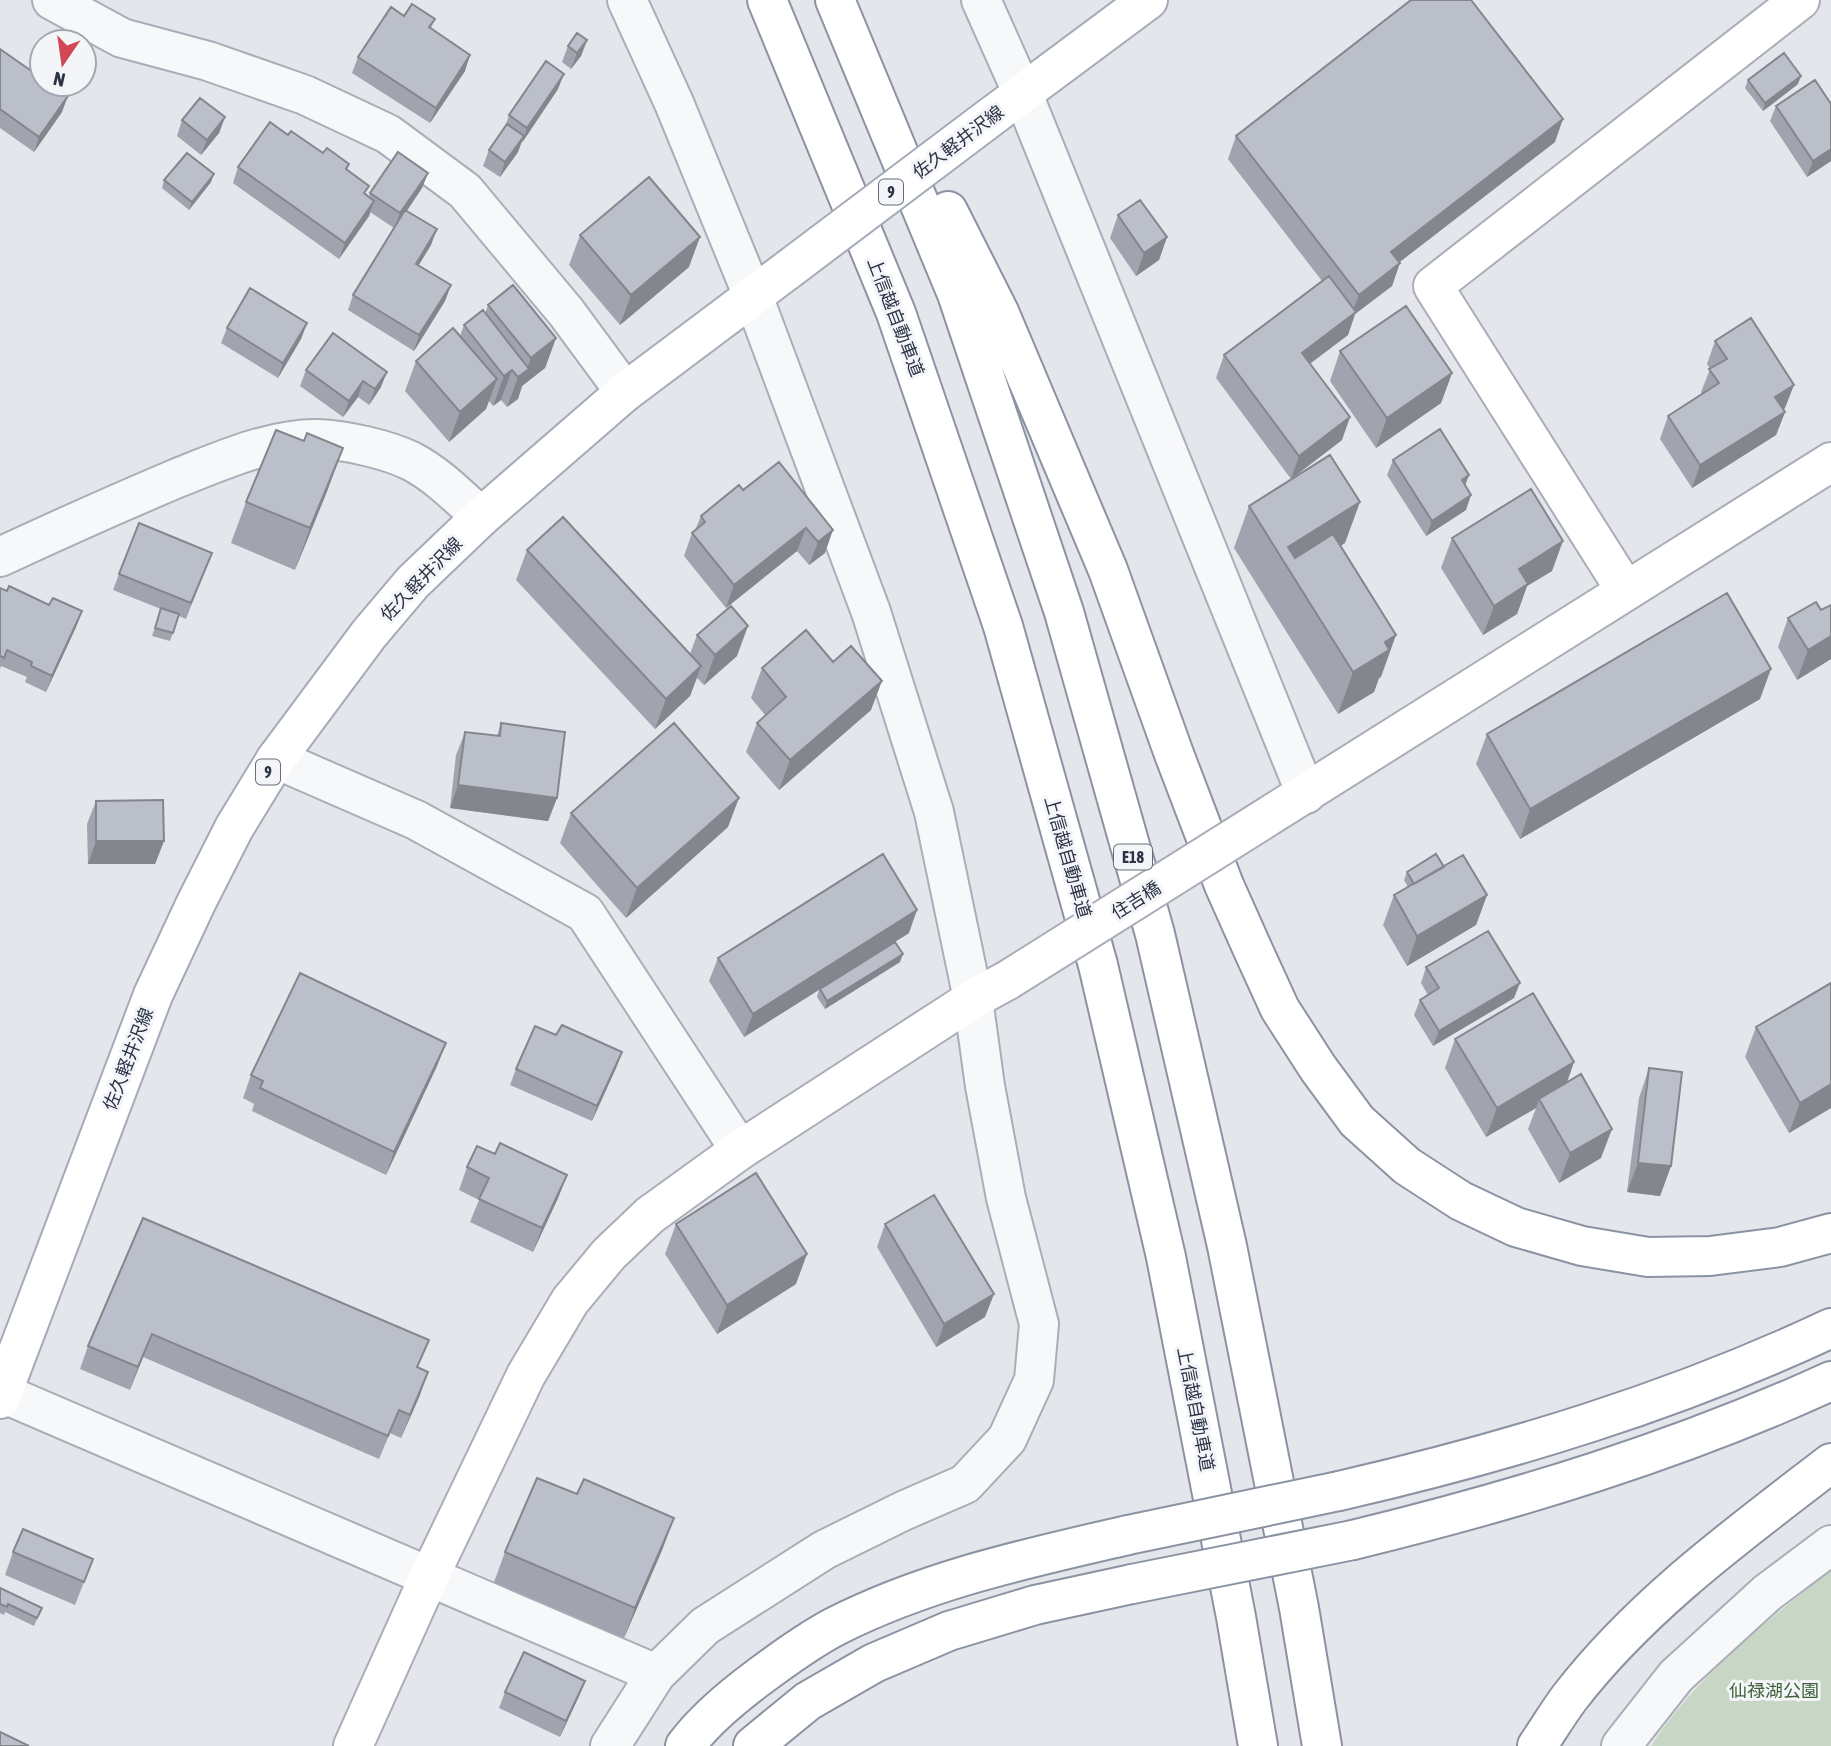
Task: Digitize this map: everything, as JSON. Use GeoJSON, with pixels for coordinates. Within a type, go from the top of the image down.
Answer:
{"type":"FeatureCollection","features":[{"type":"Feature","properties":{"kind":"main road","name":"上信越自動車道"},"geometry":{"type":"LineString","coordinates":[[767,0],[896,313],[1003,626],[1098,965],[1166,1257],[1236,1617],[1258,1746]]}},
{"type":"Feature","properties":{"kind":"main road","name":"E18"},"geometry":{"type":"LineString","coordinates":[[835,0],[957,294],[1064,612],[1155,934],[1227,1247],[1299,1608],[1322,1746]]}},
{"type":"Feature","properties":{"kind":"main road"},"geometry":{"type":"LineString","coordinates":[[841,0],[999,312],[1108,570],[1224,885],[1280,1009],[1318,1069],[1357,1121],[1407,1166],[1461,1201],[1516,1227],[1582,1247],[1648,1257],[1710,1256],[1780,1247],[1831,1233]]}},
{"type":"Feature","properties":{"kind":"main road","name":"佐久軽井沢線"},"geometry":{"type":"LineString","coordinates":[[1,1396],[153,995],[196,903],[228,841],[276,759],[369,634],[414,583],[481,517],[625,393],[1022,92],[1148,0]]}},
{"type":"Feature","properties":{"kind":"main road"},"geometry":{"type":"LineString","coordinates":[[1626,591],[1433,286],[1800,0]]}},
{"type":"Feature","properties":{"kind":"main road","name":"住吉橋"},"geometry":{"type":"LineString","coordinates":[[353,1746],[429,1577],[526,1375],[570,1301],[609,1254],[650,1215],[740,1150],[973,999],[1008,980],[1306,794],[1831,462]]}},
{"type":"Feature","properties":{"kind":"main road"},"geometry":{"type":"LineString","coordinates":[[1098,965],[1235,1746]]}},
{"type":"Feature","properties":{"kind":"main road"},"geometry":{"type":"LineString","coordinates":[[685,1746],[733,1696],[780,1661],[833,1628],[887,1603],[1034,1556],[1428,1471],[1523,1445],[1709,1381],[1831,1328]]}},
{"type":"Feature","properties":{"kind":"main road"},"geometry":{"type":"LineString","coordinates":[[753,1746],[808,1701],[874,1663],[949,1631],[1035,1605],[1353,1540],[1535,1493],[1700,1434],[1831,1381]]}},
{"type":"Feature","properties":{"kind":"main road"},"geometry":{"type":"LineString","coordinates":[[1537,1746],[1569,1698],[1657,1603],[1831,1462]]}},
{"type":"Feature","properties":{"kind":"street"},"geometry":{"type":"LineString","coordinates":[[610,1746],[656,1674],[705,1626],[824,1550],[965,1484],[1007,1439],[1034,1380],[1039,1324],[1006,1198],[985,1086],[973,999],[934,812],[871,612],[753,296],[674,103],[627,0]]}},
{"type":"Feature","properties":{"kind":"street"},"geometry":{"type":"LineString","coordinates":[[981,0],[1022,92],[1306,794]]}},
{"type":"Feature","properties":{"kind":"street"},"geometry":{"type":"LineString","coordinates":[[61,2],[122,38],[208,61],[293,91],[388,134],[465,191],[566,312],[625,393]]}},
{"type":"Feature","properties":{"kind":"street"},"geometry":{"type":"LineString","coordinates":[[0,557],[223,459],[273,445],[317,439],[373,448],[410,461],[440,480],[481,517]]}},
{"type":"Feature","properties":{"kind":"street"},"geometry":{"type":"LineString","coordinates":[[276,759],[416,820],[585,913],[740,1150]]}},
{"type":"Feature","properties":{"kind":"street"},"geometry":{"type":"LineString","coordinates":[[1,1396],[656,1674]]}},
{"type":"Feature","properties":{"kind":"street"},"geometry":{"type":"LineString","coordinates":[[1621,1746],[1686,1667],[1767,1593],[1831,1545]]}},
{"type":"Feature","properties":{"kind":"green space","name":"仙禄湖公園"},"geometry":{"type":"Polygon","coordinates":[[[1831,1571],[1831,1746],[1651,1746],[1680,1707],[1712,1672],[1766,1623],[1831,1571]]]}},
{"type":"Feature","properties":{"kind":"building"},"geometry":{"type":"Polygon","coordinates":[[[1411,0],[1471,0],[1563,119],[1391,252],[1400,263],[1359,295],[1236,136],[1411,0]]]}},
{"type":"Feature","properties":{"kind":"building"},"geometry":{"type":"Polygon","coordinates":[[[412,4],[435,19],[429,27],[470,55],[436,108],[358,57],[391,7],[404,16],[412,4]]]}},
{"type":"Feature","properties":{"kind":"building"},"geometry":{"type":"Polygon","coordinates":[[[577,33],[587,40],[577,53],[568,46],[577,33]]]}},
{"type":"Feature","properties":{"kind":"building"},"geometry":{"type":"Polygon","coordinates":[[[0,49],[28,69],[28,98],[67,98],[39,137],[0,109],[0,49]]]}},
{"type":"Feature","properties":{"kind":"building"},"geometry":{"type":"Polygon","coordinates":[[[1784,53],[1801,76],[1765,103],[1748,80],[1784,53]]]}},
{"type":"Feature","properties":{"kind":"building"},"geometry":{"type":"Polygon","coordinates":[[[546,61],[564,74],[527,128],[509,115],[546,61]]]}},
{"type":"Feature","properties":{"kind":"building"},"geometry":{"type":"Polygon","coordinates":[[[1815,80],[1831,104],[1831,149],[1813,161],[1776,106],[1815,80]]]}},
{"type":"Feature","properties":{"kind":"building"},"geometry":{"type":"Polygon","coordinates":[[[200,98],[225,117],[207,140],[182,120],[200,98]]]}},
{"type":"Feature","properties":{"kind":"building"},"geometry":{"type":"Polygon","coordinates":[[[270,122],[288,135],[291,131],[323,153],[327,148],[349,164],[346,169],[369,186],[364,193],[374,201],[345,243],[238,167],[270,122]]]}},
{"type":"Feature","properties":{"kind":"building"},"geometry":{"type":"Polygon","coordinates":[[[507,124],[524,136],[505,162],[489,150],[507,124]]]}},
{"type":"Feature","properties":{"kind":"building"},"geometry":{"type":"Polygon","coordinates":[[[398,152],[428,173],[400,213],[370,193],[398,152]]]}},
{"type":"Feature","properties":{"kind":"building"},"geometry":{"type":"Polygon","coordinates":[[[187,153],[214,174],[192,202],[164,180],[187,153]]]}},
{"type":"Feature","properties":{"kind":"building"},"geometry":{"type":"Polygon","coordinates":[[[649,177],[700,237],[631,295],[580,235],[649,177]]]}},
{"type":"Feature","properties":{"kind":"building"},"geometry":{"type":"Polygon","coordinates":[[[1140,200],[1167,237],[1144,253],[1118,215],[1140,200]]]}},
{"type":"Feature","properties":{"kind":"building"},"geometry":{"type":"Polygon","coordinates":[[[405,210],[437,229],[416,264],[451,285],[419,335],[353,295],[405,210]]]}},
{"type":"Feature","properties":{"kind":"building"},"geometry":{"type":"Polygon","coordinates":[[[1329,276],[1356,312],[1302,353],[1350,417],[1299,456],[1224,355],[1329,276]]]}},
{"type":"Feature","properties":{"kind":"building"},"geometry":{"type":"Polygon","coordinates":[[[513,285],[556,338],[531,358],[488,305],[513,285]]]}},
{"type":"Feature","properties":{"kind":"building"},"geometry":{"type":"Polygon","coordinates":[[[250,288],[307,323],[283,363],[227,328],[250,288]]]}},
{"type":"Feature","properties":{"kind":"building"},"geometry":{"type":"Polygon","coordinates":[[[1406,306],[1452,373],[1387,418],[1340,351],[1406,306]]]}},
{"type":"Feature","properties":{"kind":"building"},"geometry":{"type":"Polygon","coordinates":[[[483,310],[529,369],[518,377],[512,370],[504,376],[464,325],[483,310]]]}},
{"type":"Feature","properties":{"kind":"building"},"geometry":{"type":"Polygon","coordinates":[[[1751,318],[1794,385],[1775,397],[1785,412],[1700,465],[1668,416],[1719,383],[1709,369],[1727,359],[1715,341],[1751,318]]]}},
{"type":"Feature","properties":{"kind":"building"},"geometry":{"type":"Polygon","coordinates":[[[453,328],[497,379],[460,412],[416,361],[453,328]]]}},
{"type":"Feature","properties":{"kind":"building"},"geometry":{"type":"Polygon","coordinates":[[[333,333],[387,372],[375,389],[363,381],[349,401],[306,370],[333,333]]]}},
{"type":"Feature","properties":{"kind":"building"},"geometry":{"type":"Polygon","coordinates":[[[1440,429],[1469,475],[1462,480],[1471,495],[1432,521],[1393,460],[1440,429]]]}},
{"type":"Feature","properties":{"kind":"building"},"geometry":{"type":"Polygon","coordinates":[[[276,430],[304,441],[307,433],[343,448],[310,528],[246,502],[276,430]]]}},
{"type":"Feature","properties":{"kind":"building"},"geometry":{"type":"Polygon","coordinates":[[[1330,455],[1360,502],[1288,547],[1295,558],[1333,534],[1396,635],[1385,642],[1389,650],[1353,672],[1249,506],[1330,455]]]}},
{"type":"Feature","properties":{"kind":"building"},"geometry":{"type":"Polygon","coordinates":[[[779,462],[833,530],[818,542],[806,528],[734,585],[692,533],[705,522],[701,516],[739,485],[743,490],[779,462]]]}},
{"type":"Feature","properties":{"kind":"building"},"geometry":{"type":"Polygon","coordinates":[[[1531,489],[1563,541],[1519,569],[1528,584],[1494,606],[1452,538],[1531,489]]]}},
{"type":"Feature","properties":{"kind":"building"},"geometry":{"type":"Polygon","coordinates":[[[563,517],[701,666],[666,699],[527,550],[563,517]]]}},
{"type":"Feature","properties":{"kind":"building"},"geometry":{"type":"Polygon","coordinates":[[[139,523],[212,553],[191,603],[119,574],[139,523]]]}},
{"type":"Feature","properties":{"kind":"building"},"geometry":{"type":"Polygon","coordinates":[[[9,586],[49,605],[53,598],[82,611],[52,676],[31,666],[32,662],[7,650],[4,658],[0,656],[0,588],[7,591],[9,586]]]}},
{"type":"Feature","properties":{"kind":"building"},"geometry":{"type":"Polygon","coordinates":[[[1727,593],[1771,669],[1530,809],[1487,734],[1727,593]]]}},
{"type":"Feature","properties":{"kind":"building"},"geometry":{"type":"Polygon","coordinates":[[[1816,602],[1821,610],[1831,605],[1831,636],[1808,650],[1788,618],[1816,602]]]}},
{"type":"Feature","properties":{"kind":"building"},"geometry":{"type":"Polygon","coordinates":[[[731,606],[748,626],[715,655],[697,635],[731,606]]]}},
{"type":"Feature","properties":{"kind":"building"},"geometry":{"type":"Polygon","coordinates":[[[161,608],[179,614],[173,633],[155,628],[161,608]]]}},
{"type":"Feature","properties":{"kind":"building"},"geometry":{"type":"Polygon","coordinates":[[[806,630],[833,662],[851,646],[882,681],[790,760],[757,723],[786,697],[762,668],[806,630]]]}},
{"type":"Feature","properties":{"kind":"building"},"geometry":{"type":"Polygon","coordinates":[[[501,723],[565,732],[557,798],[458,785],[465,732],[500,736],[501,723]]]}},
{"type":"Feature","properties":{"kind":"building"},"geometry":{"type":"Polygon","coordinates":[[[674,723],[739,798],[637,888],[571,813],[674,723]]]}},
{"type":"Feature","properties":{"kind":"building"},"geometry":{"type":"Polygon","coordinates":[[[163,800],[164,841],[96,841],[96,801],[163,800]]]}},
{"type":"Feature","properties":{"kind":"building"},"geometry":{"type":"Polygon","coordinates":[[[883,854],[917,910],[753,1014],[718,958],[883,854]]]}},
{"type":"Feature","properties":{"kind":"building"},"geometry":{"type":"Polygon","coordinates":[[[1436,854],[1444,867],[1414,884],[1407,872],[1436,854]]]}},
{"type":"Feature","properties":{"kind":"building"},"geometry":{"type":"Polygon","coordinates":[[[1463,855],[1487,895],[1417,936],[1394,895],[1463,855]]]}},
{"type":"Feature","properties":{"kind":"building"},"geometry":{"type":"Polygon","coordinates":[[[1488,931],[1520,983],[1439,1031],[1420,1000],[1439,988],[1426,967],[1488,931]]]}},
{"type":"Feature","properties":{"kind":"building"},"geometry":{"type":"Polygon","coordinates":[[[895,942],[903,954],[827,1001],[820,989],[895,942]]]}},
{"type":"Feature","properties":{"kind":"building"},"geometry":{"type":"Polygon","coordinates":[[[300,973],[446,1043],[394,1152],[260,1088],[263,1081],[251,1075],[300,973]]]}},
{"type":"Feature","properties":{"kind":"building"},"geometry":{"type":"Polygon","coordinates":[[[1831,983],[1831,1084],[1800,1103],[1756,1027],[1831,983]]]}},
{"type":"Feature","properties":{"kind":"building"},"geometry":{"type":"Polygon","coordinates":[[[1533,993],[1574,1062],[1497,1108],[1455,1039],[1533,993]]]}},
{"type":"Feature","properties":{"kind":"building"},"geometry":{"type":"Polygon","coordinates":[[[562,1025],[622,1052],[597,1106],[516,1069],[535,1026],[556,1035],[562,1025]]]}},
{"type":"Feature","properties":{"kind":"building"},"geometry":{"type":"Polygon","coordinates":[[[1649,1068],[1682,1072],[1671,1166],[1638,1163],[1649,1068]]]}},
{"type":"Feature","properties":{"kind":"building"},"geometry":{"type":"Polygon","coordinates":[[[1581,1074],[1612,1129],[1570,1153],[1539,1099],[1581,1074]]]}},
{"type":"Feature","properties":{"kind":"building"},"geometry":{"type":"Polygon","coordinates":[[[500,1143],[567,1175],[542,1228],[479,1199],[489,1178],[467,1167],[477,1146],[495,1154],[500,1143]]]}},
{"type":"Feature","properties":{"kind":"building"},"geometry":{"type":"Polygon","coordinates":[[[756,1173],[807,1254],[727,1305],[676,1224],[756,1173]]]}},
{"type":"Feature","properties":{"kind":"building"},"geometry":{"type":"Polygon","coordinates":[[[934,1195],[994,1294],[944,1324],[885,1224],[934,1195]]]}},
{"type":"Feature","properties":{"kind":"building"},"geometry":{"type":"Polygon","coordinates":[[[143,1218],[429,1340],[417,1367],[428,1372],[410,1415],[399,1410],[388,1436],[152,1334],[138,1367],[88,1346],[143,1218]]]}},
{"type":"Feature","properties":{"kind":"building"},"geometry":{"type":"Polygon","coordinates":[[[537,1478],[577,1494],[584,1479],[674,1518],[635,1608],[505,1552],[537,1478]]]}},
{"type":"Feature","properties":{"kind":"building"},"geometry":{"type":"Polygon","coordinates":[[[23,1529],[93,1559],[84,1582],[13,1552],[23,1529]]]}},
{"type":"Feature","properties":{"kind":"building"},"geometry":{"type":"Polygon","coordinates":[[[0,1588],[42,1608],[37,1618],[8,1604],[7,1607],[0,1604],[0,1588]]]}},
{"type":"Feature","properties":{"kind":"building"},"geometry":{"type":"Polygon","coordinates":[[[524,1652],[585,1681],[566,1721],[505,1692],[524,1652]]]}},
{"type":"Feature","properties":{"kind":"building"},"geometry":{"type":"Polygon","coordinates":[[[0,1732],[29,1746],[0,1746],[0,1732]]]}}]}
